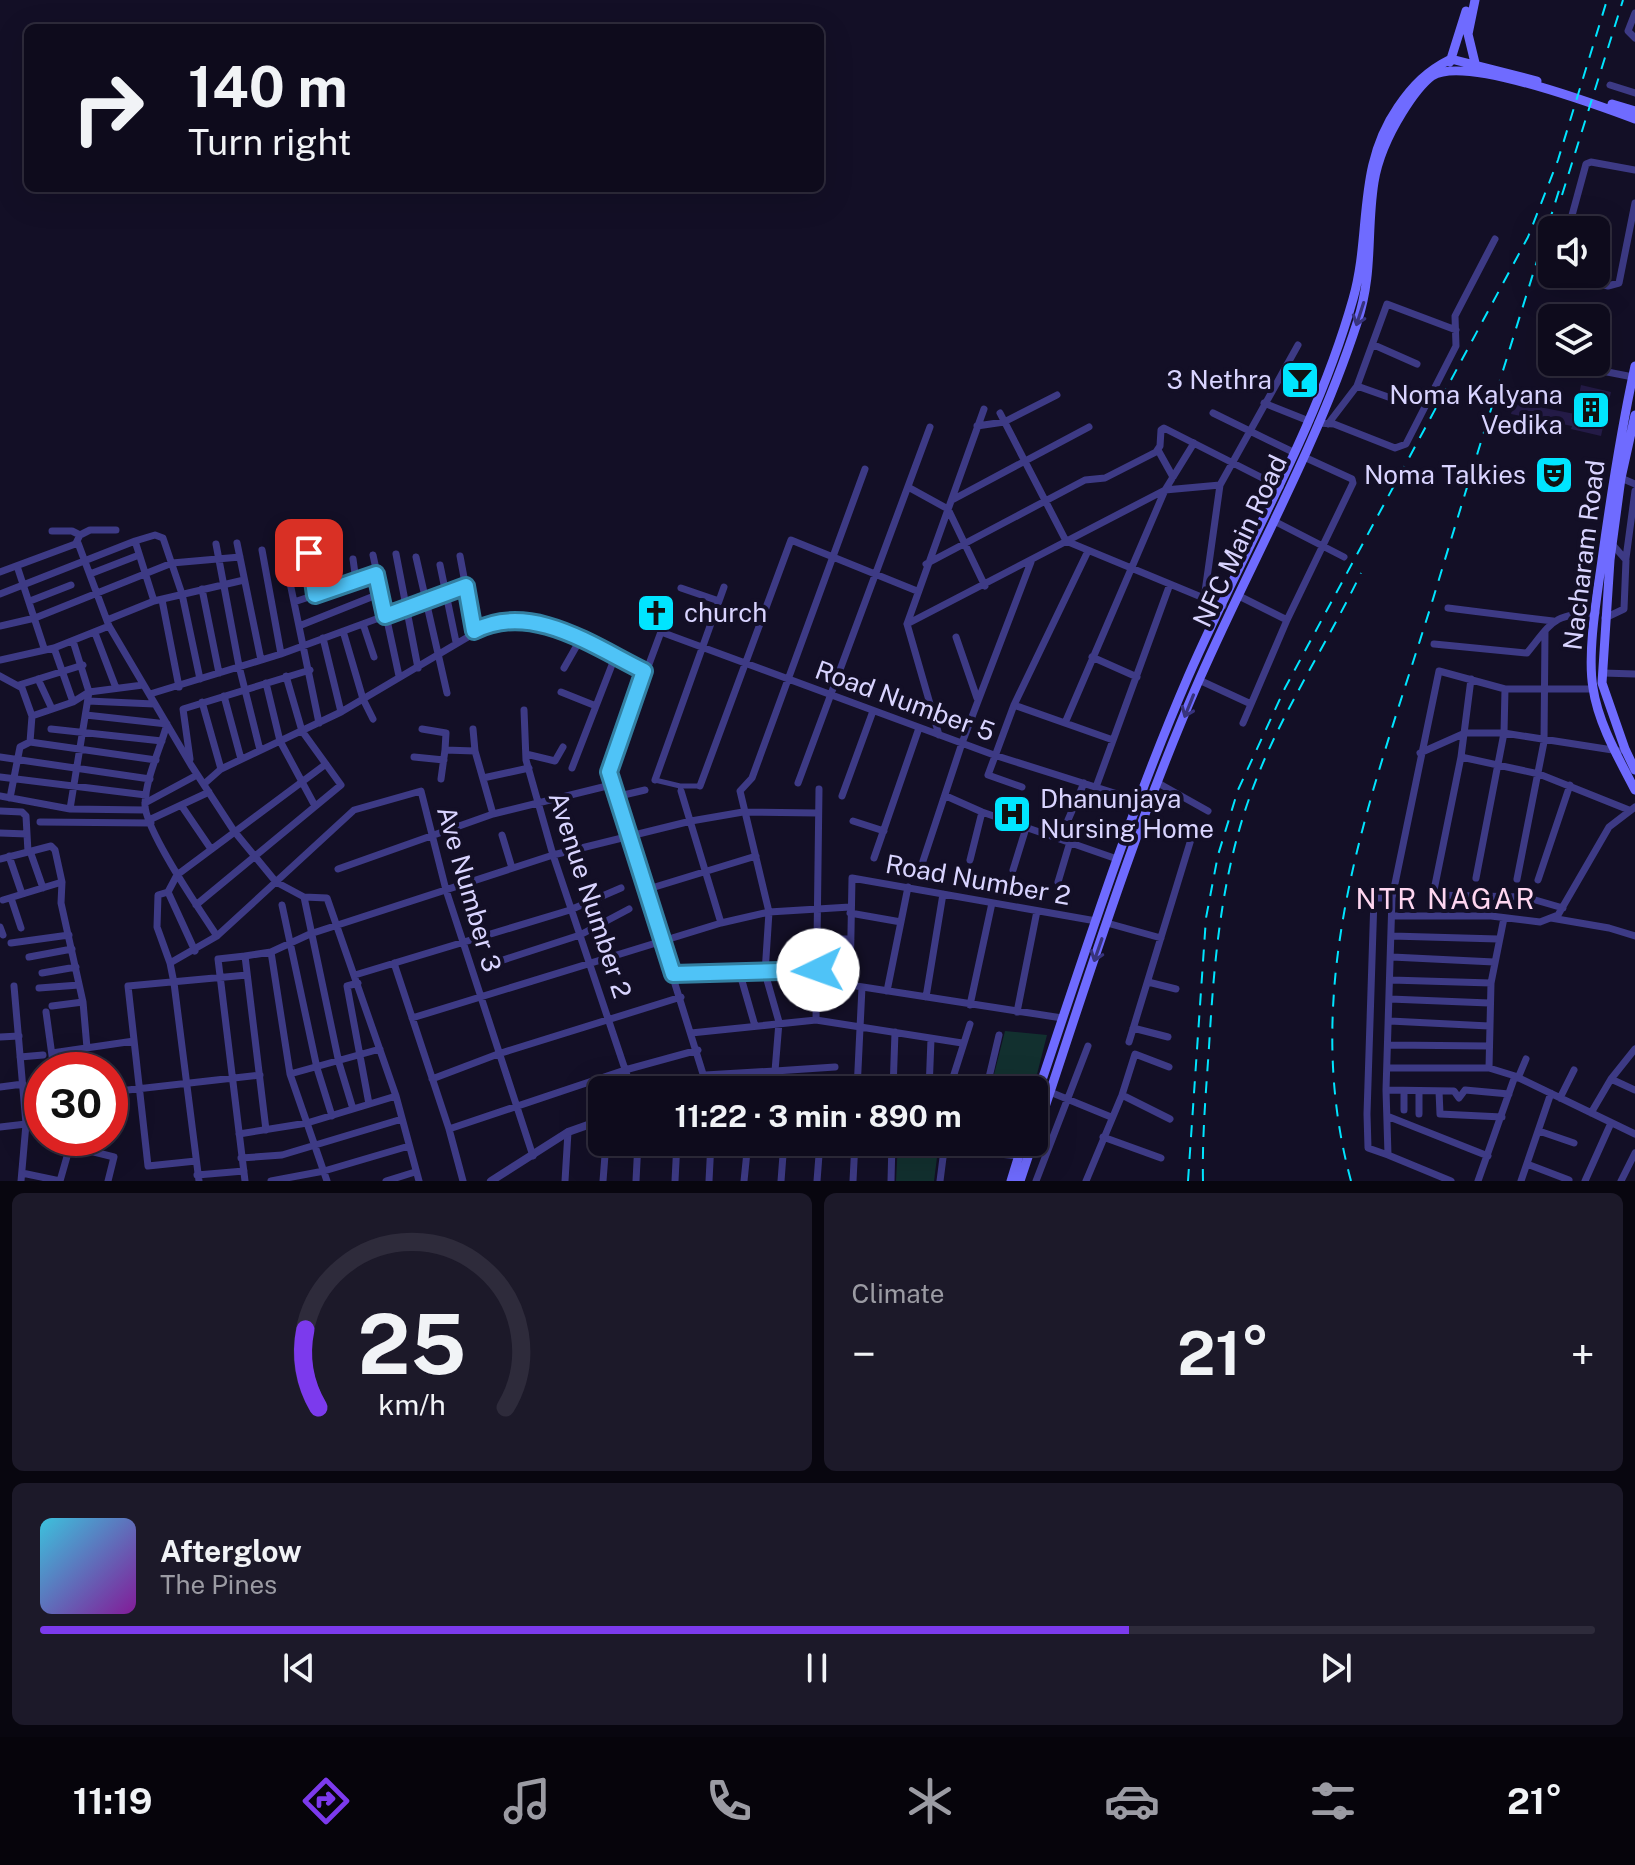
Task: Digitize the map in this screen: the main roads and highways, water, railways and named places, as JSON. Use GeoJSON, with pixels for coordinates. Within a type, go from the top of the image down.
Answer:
{"type":"FeatureCollection","features":[{"type":"Feature","properties":{"kind":"main road"},"geometry":{"type":"LineString","coordinates":[[1469,0],[1450,64],[1549,88],[1613,108],[1635,119]]}},
{"type":"Feature","properties":{"kind":"main road"},"geometry":{"type":"LineString","coordinates":[[1475,0],[1469,20],[1470,47],[1476,68]]}},
{"type":"Feature","properties":{"kind":"main road","name":"NFC Main Road"},"geometry":{"type":"LineString","coordinates":[[1048,1097],[1149,804],[1199,680],[1239,596],[1248,565],[1280,487],[1318,423],[1358,279],[1366,189],[1378,143],[1391,117],[1418,80],[1450,64]]}},
{"type":"Feature","properties":{"kind":"main road"},"geometry":{"type":"LineString","coordinates":[[1613,108],[1635,111]]}},
{"type":"Feature","properties":{"kind":"main road","name":"Nacharam Road"},"geometry":{"type":"LineString","coordinates":[[1612,728],[1593,689],[1609,497],[1632,396],[1635,366]]}},
{"type":"Feature","properties":{"kind":"main road","name":"Nacharam Road"},"geometry":{"type":"LineString","coordinates":[[1635,415],[1630,459],[1621,478],[1600,616],[1603,690],[1612,728],[1635,790]]}},
{"type":"Feature","properties":{"kind":"main road","name":"NFC Main Road"},"geometry":{"type":"LineString","coordinates":[[1043,1076],[1138,800],[1189,675],[1223,606],[1274,521],[1299,455]]}},
{"type":"Feature","properties":{"kind":"main road","name":"Nacharam Road"},"geometry":{"type":"LineString","coordinates":[[1620,751],[1635,770]]}},
{"type":"Feature","properties":{"kind":"main road"},"geometry":{"type":"LineString","coordinates":[[1011,1181],[1019,1156]]}},
{"type":"Feature","properties":{"kind":"main road","name":"NFC Main Road"},"geometry":{"type":"LineString","coordinates":[[1020,1181],[1028,1156]]}},
{"type":"Feature","properties":{"kind":"railway"},"geometry":{"type":"LineString","coordinates":[[1188,1181],[1206,918],[1218,855],[1238,790],[1285,688],[1528,237],[1558,160],[1607,0]]}},
{"type":"Feature","properties":{"kind":"railway"},"geometry":{"type":"LineString","coordinates":[[1562,195],[1623,0]]}},
{"type":"Feature","properties":{"kind":"railway"},"geometry":{"type":"LineString","coordinates":[[1351,1181],[1336,1106],[1332,1032],[1337,958],[1349,886],[1388,742],[1561,184]]}},
{"type":"Feature","properties":{"kind":"railway"},"geometry":{"type":"LineString","coordinates":[[1203,1181],[1213,983],[1220,920],[1232,857],[1250,796],[1274,738],[1361,573]]}},
{"type":"Feature","properties":{"kind":"place","name":"3 Nethra"},"geometry":{"type":"Point","coordinates":[1300,380]}},
{"type":"Feature","properties":{"kind":"place","name":"Noma Kalyana Vedika"},"geometry":{"type":"Point","coordinates":[1591,410]}},
{"type":"Feature","properties":{"kind":"place","name":"Noma Talkies"},"geometry":{"type":"Point","coordinates":[1554,475]}},
{"type":"Feature","properties":{"kind":"place","name":"church"},"geometry":{"type":"Point","coordinates":[656,613]}},
{"type":"Feature","properties":{"kind":"place","name":"Dhanunjaya Nursing Home"},"geometry":{"type":"Point","coordinates":[1012,814]}},
{"type":"Feature","properties":{"kind":"district","name":"NTR NAGAR"},"geometry":{"type":"Point","coordinates":[1446,899]}}]}
